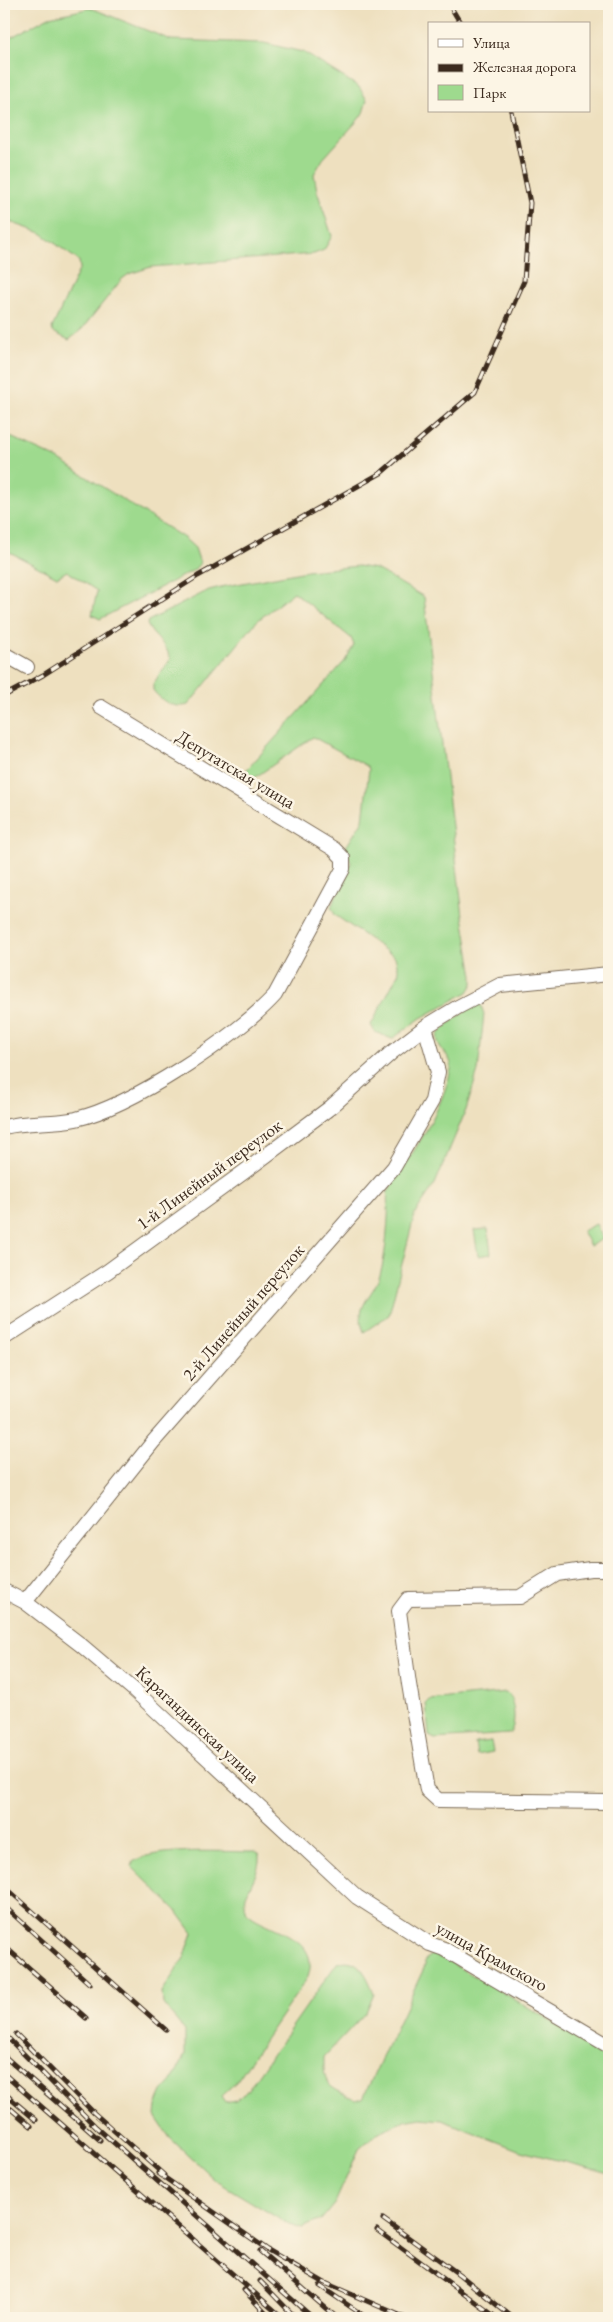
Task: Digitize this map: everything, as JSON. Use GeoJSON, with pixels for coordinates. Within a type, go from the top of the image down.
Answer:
{"type":"FeatureCollection","features":[{"type":"Feature","properties":{"kind":"street"},"geometry":{"type":"LineString","coordinates":[[4,654],[27,667]]}},
{"type":"Feature","properties":{"kind":"street","name":"Депутатская улица"},"geometry":{"type":"LineString","coordinates":[[4,1127],[29,1122],[41,1123],[76,1118],[121,1102],[179,1069],[262,1010],[275,995],[343,869],[342,858],[334,849],[101,707]]}},
{"type":"Feature","properties":{"kind":"street","name":"1-й Линейный переулок"},"geometry":{"type":"LineString","coordinates":[[4,1338],[108,1271],[244,1172],[331,1107],[391,1053],[425,1027],[500,985],[609,974]]}},
{"type":"Feature","properties":{"kind":"street","name":"2-й Линейный переулок"},"geometry":{"type":"LineString","coordinates":[[25,1602],[153,1442],[394,1167],[432,1101],[438,1072],[425,1027]]}},
{"type":"Feature","properties":{"kind":"street"},"geometry":{"type":"LineString","coordinates":[[609,1569],[590,1569],[557,1574],[520,1597],[408,1599],[399,1611],[427,1790],[438,1800],[609,1802]]}},
{"type":"Feature","properties":{"kind":"street","name":"Карагандинская улица"},"geometry":{"type":"LineString","coordinates":[[4,1591],[25,1602],[82,1645],[134,1690],[357,1897]]}},
{"type":"Feature","properties":{"kind":"street","name":"улица Крамского"},"geometry":{"type":"LineString","coordinates":[[357,1897],[430,1944],[444,1948],[609,2046]]}},
{"type":"Feature","properties":{"kind":"green space"},"geometry":{"type":"Polygon","coordinates":[[[91,8],[171,40],[264,43],[303,52],[359,87],[367,100],[363,113],[323,159],[314,174],[317,191],[332,236],[324,250],[314,254],[151,267],[129,274],[122,279],[82,329],[69,340],[53,332],[52,328],[80,268],[79,261],[41,233],[4,220],[4,41],[49,17],[91,8]]]}},
{"type":"Feature","properties":{"kind":"green space"},"geometry":{"type":"Polygon","coordinates":[[[4,434],[58,459],[184,538],[195,548],[200,563],[194,570],[100,619],[92,615],[97,591],[67,571],[57,577],[4,549],[4,434]]]}},
{"type":"Feature","properties":{"kind":"green space"},"geometry":{"type":"Polygon","coordinates":[[[358,566],[376,569],[424,597],[463,916],[473,976],[473,984],[468,992],[421,1018],[392,1039],[375,1032],[371,1025],[399,972],[395,957],[335,915],[331,907],[351,863],[346,847],[363,820],[369,769],[367,766],[313,737],[250,781],[244,780],[241,776],[345,661],[354,645],[351,638],[294,592],[257,621],[188,705],[178,706],[164,701],[153,690],[153,684],[170,660],[164,645],[149,629],[147,624],[148,621],[209,590],[307,571],[358,566]]]}},
{"type":"Feature","properties":{"kind":"green space"},"geometry":{"type":"Polygon","coordinates":[[[475,1003],[481,1005],[484,1014],[478,1071],[466,1110],[435,1184],[415,1213],[389,1315],[364,1332],[361,1323],[362,1308],[377,1283],[384,1254],[388,1191],[433,1117],[451,1069],[450,1060],[439,1044],[438,1035],[475,1003]]]}},
{"type":"Feature","properties":{"kind":"green space"},"geometry":{"type":"Polygon","coordinates":[[[596,1224],[603,1239],[590,1246],[582,1231],[596,1224]]]}},
{"type":"Feature","properties":{"kind":"green space"},"geometry":{"type":"Polygon","coordinates":[[[488,1229],[491,1254],[478,1256],[474,1230],[488,1229]]]}},
{"type":"Feature","properties":{"kind":"green space"},"geometry":{"type":"Polygon","coordinates":[[[506,1692],[511,1700],[514,1713],[512,1730],[509,1734],[435,1739],[429,1736],[426,1703],[429,1700],[506,1692]]]}},
{"type":"Feature","properties":{"kind":"green space"},"geometry":{"type":"Polygon","coordinates":[[[491,1741],[493,1752],[477,1755],[475,1743],[491,1741]]]}},
{"type":"Feature","properties":{"kind":"green space"},"geometry":{"type":"Polygon","coordinates":[[[191,1851],[255,1852],[259,1855],[259,1862],[244,1901],[244,1906],[248,1913],[258,1920],[296,1940],[305,1949],[310,1961],[308,1977],[236,2082],[221,2096],[225,2102],[237,2100],[246,2092],[337,1963],[345,1961],[357,1964],[365,1974],[374,1993],[366,2012],[324,2057],[325,2075],[327,2081],[334,2089],[356,2100],[363,2098],[425,1966],[425,1960],[433,1954],[609,2054],[609,2173],[521,2151],[442,2120],[421,2118],[404,2121],[377,2133],[359,2149],[335,2203],[321,2220],[302,2228],[286,2223],[215,2180],[170,2138],[155,2116],[156,2106],[162,2092],[172,2081],[185,2055],[185,2031],[163,2004],[162,1992],[184,1958],[193,1933],[176,1910],[132,1867],[133,1862],[142,1857],[156,1854],[191,1851]]]}},
{"type":"Feature","properties":{"kind":"railway"},"geometry":{"type":"LineString","coordinates":[[449,4],[460,22]]}},
{"type":"Feature","properties":{"kind":"railway"},"geometry":{"type":"LineString","coordinates":[[4,696],[43,675],[198,576],[381,473],[475,392],[524,281],[530,203],[511,112]]}},
{"type":"Feature","properties":{"kind":"railway"},"geometry":{"type":"LineString","coordinates":[[4,1886],[166,2030]]}},
{"type":"Feature","properties":{"kind":"railway"},"geometry":{"type":"LineString","coordinates":[[4,1906],[90,1984]]}},
{"type":"Feature","properties":{"kind":"railway"},"geometry":{"type":"LineString","coordinates":[[4,1946],[86,2018]]}},
{"type":"Feature","properties":{"kind":"railway"},"geometry":{"type":"LineString","coordinates":[[4,2034],[96,2127],[313,2318]]}},
{"type":"Feature","properties":{"kind":"railway"},"geometry":{"type":"LineString","coordinates":[[16,2034],[94,2113],[164,2175]]}},
{"type":"Feature","properties":{"kind":"railway"},"geometry":{"type":"LineString","coordinates":[[4,2056],[100,2140]]}},
{"type":"Feature","properties":{"kind":"railway"},"geometry":{"type":"LineString","coordinates":[[4,2074],[283,2318]]}},
{"type":"Feature","properties":{"kind":"railway"},"geometry":{"type":"LineString","coordinates":[[4,2093],[36,2120]]}},
{"type":"Feature","properties":{"kind":"railway"},"geometry":{"type":"LineString","coordinates":[[11,2109],[31,2126]]}},
{"type":"Feature","properties":{"kind":"railway"},"geometry":{"type":"LineString","coordinates":[[158,2173],[268,2250],[323,2282],[406,2318]]}},
{"type":"Feature","properties":{"kind":"railway"},"geometry":{"type":"LineString","coordinates":[[383,2219],[460,2275],[513,2318]]}},
{"type":"Feature","properties":{"kind":"railway"},"geometry":{"type":"LineString","coordinates":[[377,2230],[497,2318]]}},
{"type":"Feature","properties":{"kind":"railway"},"geometry":{"type":"LineString","coordinates":[[260,2251],[337,2318]]}},
{"type":"Feature","properties":{"kind":"railway"},"geometry":{"type":"LineString","coordinates":[[260,2281],[296,2318]]}},
{"type":"Feature","properties":{"kind":"railway"},"geometry":{"type":"LineString","coordinates":[[320,2286],[367,2318]]}},
{"type":"Feature","properties":{"kind":"railway"},"geometry":{"type":"LineString","coordinates":[[244,2290],[270,2318]]}}]}
